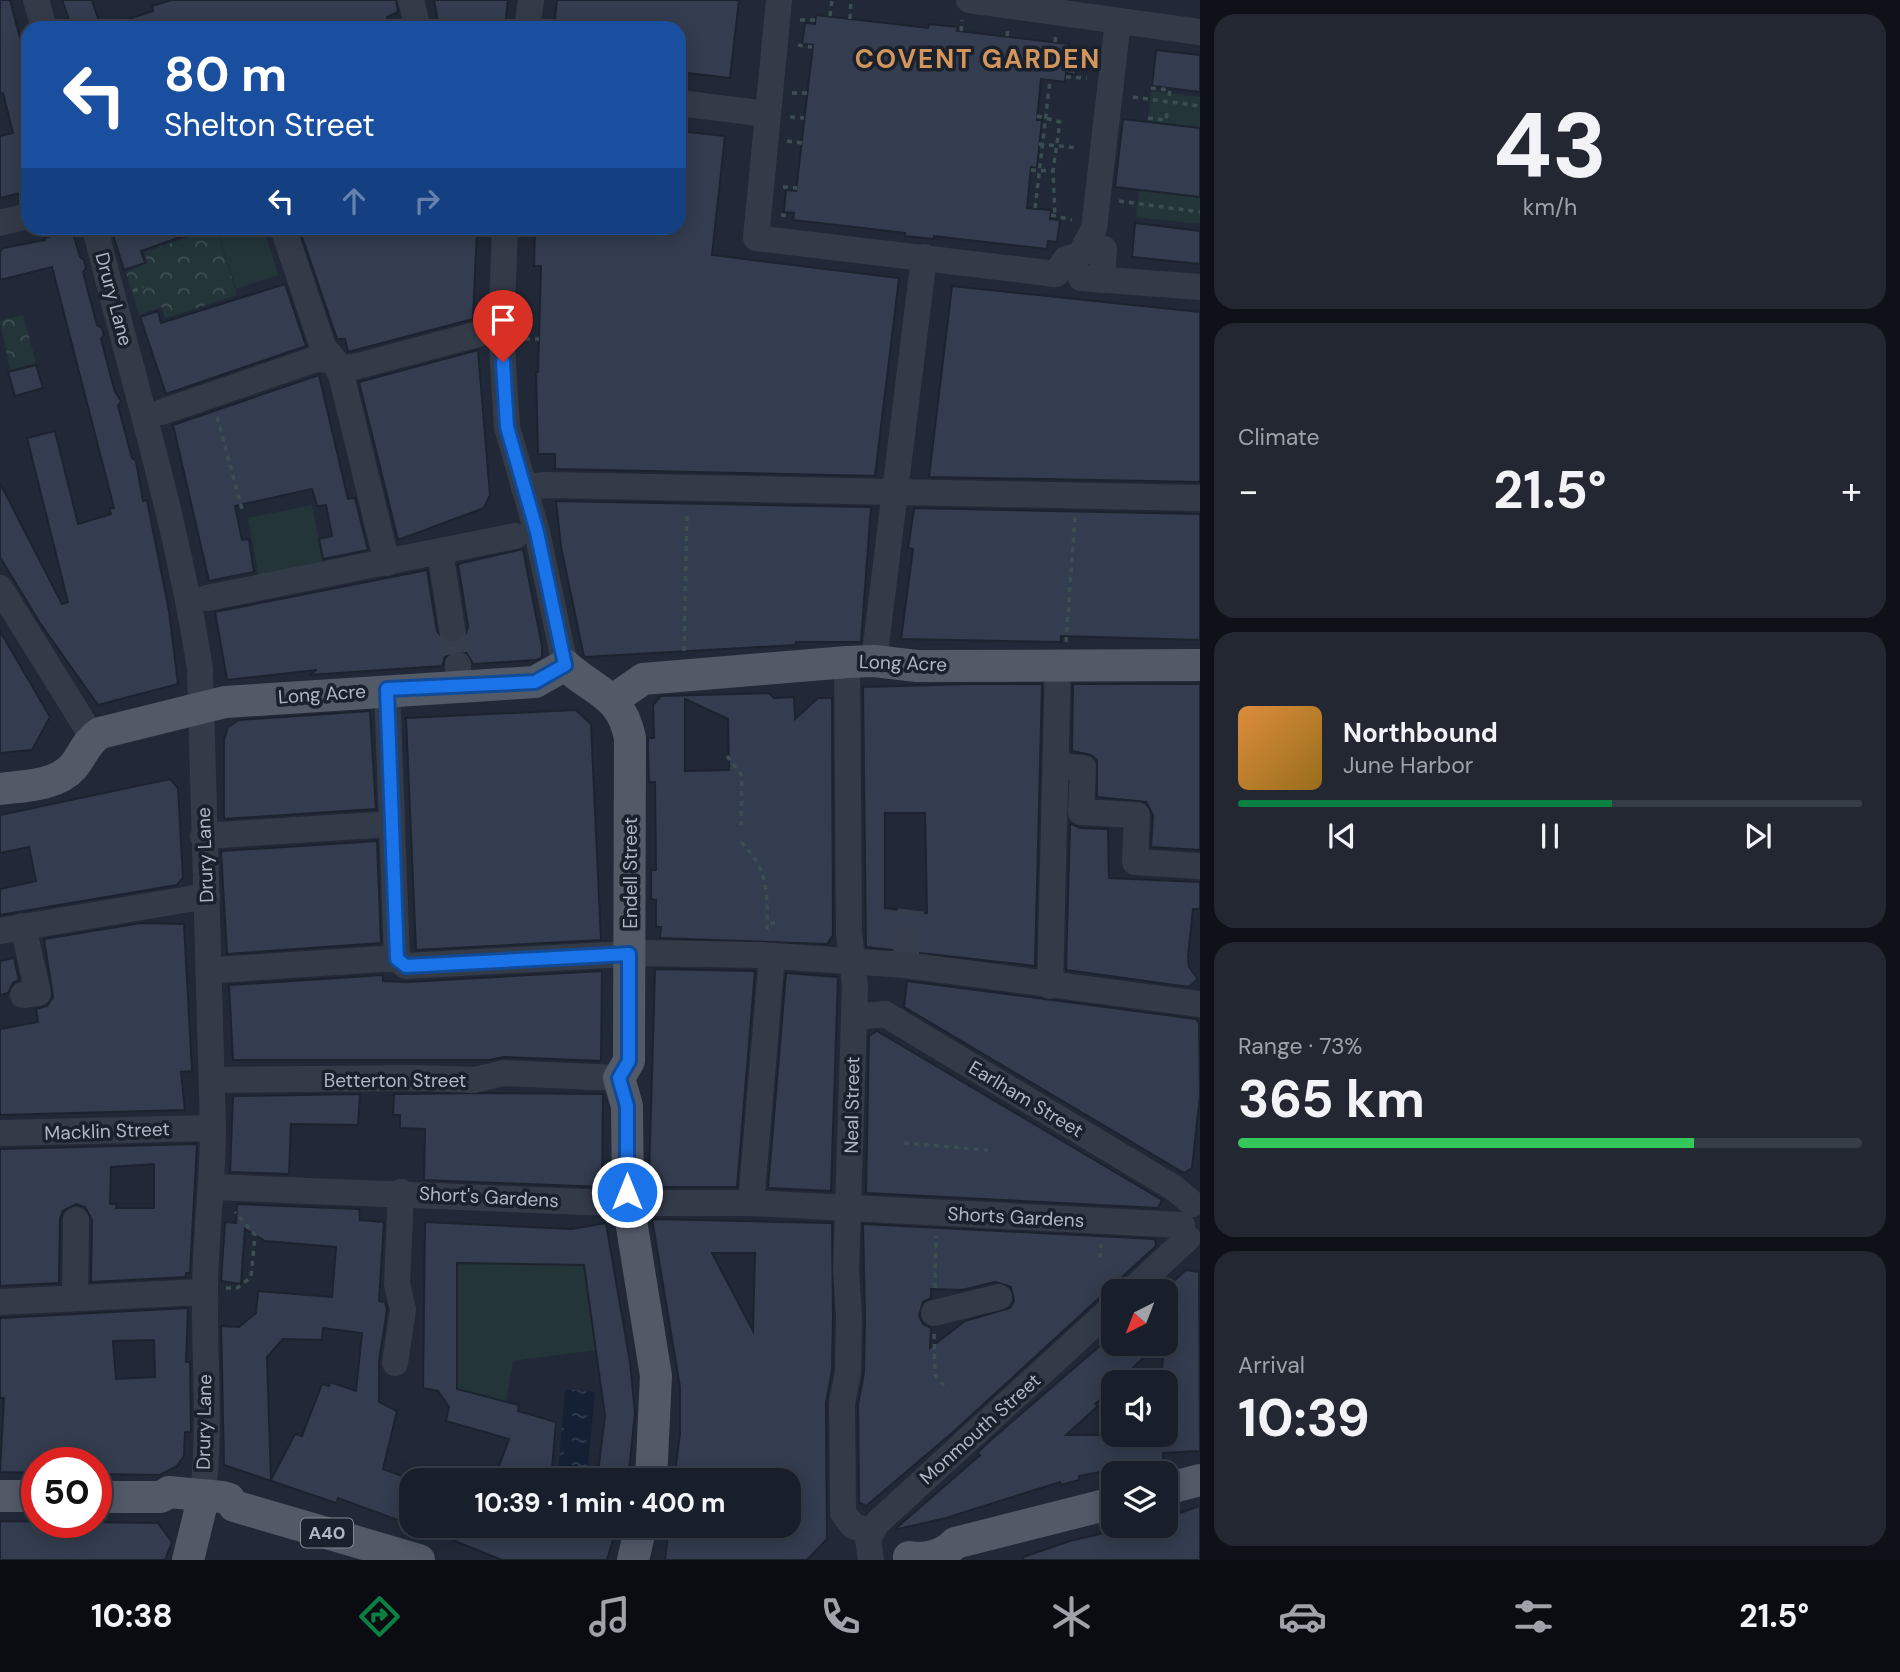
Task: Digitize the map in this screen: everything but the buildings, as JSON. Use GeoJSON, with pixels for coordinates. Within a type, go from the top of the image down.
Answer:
{"type":"FeatureCollection","features":[{"type":"Feature","properties":{"kind":"main road","name":"Long Acre"},"geometry":{"type":"LineString","coordinates":[[613,699],[643,679],[861,661],[917,666],[1058,663],[1200,665]]}},
{"type":"Feature","properties":{"kind":"main road","name":"Long Acre"},"geometry":{"type":"LineString","coordinates":[[93,738],[225,702],[387,689],[535,682],[565,665]]}},
{"type":"Feature","properties":{"kind":"main road","name":"Endell Street"},"geometry":{"type":"LineString","coordinates":[[565,665],[613,699],[624,716],[630,738],[629,1061],[619,1078]]}},
{"type":"Feature","properties":{"kind":"main road"},"geometry":{"type":"LineString","coordinates":[[0,789],[62,776],[74,766],[93,738]]}},
{"type":"Feature","properties":{"kind":"main road"},"geometry":{"type":"LineString","coordinates":[[619,1078],[627,1106],[616,1203],[656,1376],[652,1468]]}},
{"type":"Feature","properties":{"kind":"main road"},"geometry":{"type":"LineString","coordinates":[[1178,1486],[1200,1480]]}},
{"type":"Feature","properties":{"kind":"main road"},"geometry":{"type":"LineString","coordinates":[[0,1496],[21,1496]]}},
{"type":"Feature","properties":{"kind":"main road"},"geometry":{"type":"LineString","coordinates":[[112,1497],[161,1497],[168,1502],[202,1502],[188,1560]]}},
{"type":"Feature","properties":{"kind":"main road","name":"A40"},"geometry":{"type":"LineString","coordinates":[[202,1502],[227,1510],[234,1506],[419,1560]]}},
{"type":"Feature","properties":{"kind":"main road"},"geometry":{"type":"LineString","coordinates":[[906,1558],[920,1560],[949,1550],[955,1543],[1101,1506]]}},
{"type":"Feature","properties":{"kind":"main road"},"geometry":{"type":"LineString","coordinates":[[633,1560],[638,1538]]}},
{"type":"Feature","properties":{"kind":"street"},"geometry":{"type":"LineString","coordinates":[[36,0],[42,21]]}},
{"type":"Feature","properties":{"kind":"street"},"geometry":{"type":"LineString","coordinates":[[411,0],[416,21]]}},
{"type":"Feature","properties":{"kind":"street"},"geometry":{"type":"LineString","coordinates":[[528,21],[531,0]]}},
{"type":"Feature","properties":{"kind":"street"},"geometry":{"type":"LineString","coordinates":[[779,0],[756,238],[1056,274],[1066,260],[1080,255],[1091,239],[1095,223],[1118,21]]}},
{"type":"Feature","properties":{"kind":"street"},"geometry":{"type":"LineString","coordinates":[[969,0],[1026,4],[1118,21],[1200,32]]}},
{"type":"Feature","properties":{"kind":"street"},"geometry":{"type":"LineString","coordinates":[[686,104],[767,114]]}},
{"type":"Feature","properties":{"kind":"street"},"geometry":{"type":"LineString","coordinates":[[0,223],[21,218]]}},
{"type":"Feature","properties":{"kind":"street","name":"Drury Lane"},"geometry":{"type":"LineString","coordinates":[[96,235],[147,417],[190,603],[200,669],[213,1128],[212,1192],[205,1292],[202,1502]]}},
{"type":"Feature","properties":{"kind":"street"},"geometry":{"type":"LineString","coordinates":[[285,235],[323,347],[342,368],[486,332]]}},
{"type":"Feature","properties":{"kind":"street"},"geometry":{"type":"LineString","coordinates":[[505,235],[501,331],[507,427],[537,532],[565,665]]}},
{"type":"Feature","properties":{"kind":"street"},"geometry":{"type":"LineString","coordinates":[[1104,248],[1091,279],[1200,287]]}},
{"type":"Feature","properties":{"kind":"street","name":"Neal Street"},"geometry":{"type":"LineString","coordinates":[[870,1531],[853,1526],[843,1513],[842,1402],[848,1358],[846,1271],[854,1017],[851,961],[861,661],[894,493],[924,257]]}},
{"type":"Feature","properties":{"kind":"street"},"geometry":{"type":"LineString","coordinates":[[162,412],[316,359],[334,359]]}},
{"type":"Feature","properties":{"kind":"street"},"geometry":{"type":"LineString","coordinates":[[334,359],[342,378],[387,563]]}},
{"type":"Feature","properties":{"kind":"street"},"geometry":{"type":"LineString","coordinates":[[523,487],[546,485],[686,490],[1200,498]]}},
{"type":"Feature","properties":{"kind":"street"},"geometry":{"type":"LineString","coordinates":[[207,598],[515,536]]}},
{"type":"Feature","properties":{"kind":"street"},"geometry":{"type":"LineString","coordinates":[[440,551],[452,628]]}},
{"type":"Feature","properties":{"kind":"street"},"geometry":{"type":"LineString","coordinates":[[0,588],[93,738]]}},
{"type":"Feature","properties":{"kind":"street"},"geometry":{"type":"LineString","coordinates":[[1050,986],[1068,813],[1056,766],[1058,663]]}},
{"type":"Feature","properties":{"kind":"street"},"geometry":{"type":"LineString","coordinates":[[387,689],[397,959]]}},
{"type":"Feature","properties":{"kind":"street"},"geometry":{"type":"LineString","coordinates":[[1068,813],[1137,816],[1135,862],[1200,866]]}},
{"type":"Feature","properties":{"kind":"street"},"geometry":{"type":"LineString","coordinates":[[203,836],[391,824]]}},
{"type":"Feature","properties":{"kind":"street"},"geometry":{"type":"LineString","coordinates":[[34,997],[11,929],[207,896]]}},
{"type":"Feature","properties":{"kind":"street"},"geometry":{"type":"LineString","coordinates":[[751,1203],[770,949]]}},
{"type":"Feature","properties":{"kind":"street"},"geometry":{"type":"LineString","coordinates":[[217,970],[397,959],[406,966],[770,949],[851,961],[905,959],[1050,986],[1200,1004]]}},
{"type":"Feature","properties":{"kind":"street","name":"Earlham Street"},"geometry":{"type":"LineString","coordinates":[[854,1017],[885,1014],[1174,1188],[1192,1223]]}},
{"type":"Feature","properties":{"kind":"street","name":"Betterton Street"},"geometry":{"type":"LineString","coordinates":[[212,1080],[475,1080],[503,1073],[619,1078]]}},
{"type":"Feature","properties":{"kind":"street","name":"Macklin Street"},"geometry":{"type":"LineString","coordinates":[[0,1133],[213,1128]]}},
{"type":"Feature","properties":{"kind":"street","name":"Short's Gardens"},"geometry":{"type":"LineString","coordinates":[[212,1192],[401,1192],[616,1203],[751,1203],[849,1209]]}},
{"type":"Feature","properties":{"kind":"street"},"geometry":{"type":"LineString","coordinates":[[395,1363],[402,1309],[397,1283],[401,1192]]}},
{"type":"Feature","properties":{"kind":"street","name":"Shorts Gardens"},"geometry":{"type":"LineString","coordinates":[[849,1209],[1192,1223]]}},
{"type":"Feature","properties":{"kind":"street"},"geometry":{"type":"LineString","coordinates":[[76,1220],[75,1266],[88,1296]]}},
{"type":"Feature","properties":{"kind":"street"},"geometry":{"type":"LineString","coordinates":[[1142,1279],[1192,1223]]}},
{"type":"Feature","properties":{"kind":"street"},"geometry":{"type":"LineString","coordinates":[[0,1301],[201,1292]]}},
{"type":"Feature","properties":{"kind":"street"},"geometry":{"type":"LineString","coordinates":[[934,1313],[999,1297]]}},
{"type":"Feature","properties":{"kind":"street","name":"Monmouth Street"},"geometry":{"type":"LineString","coordinates":[[870,1531],[1101,1318]]}},
{"type":"Feature","properties":{"kind":"street"},"geometry":{"type":"LineString","coordinates":[[870,1531],[867,1548],[871,1560]]}},
{"type":"Feature","properties":{"kind":"path"},"geometry":{"type":"LineString","coordinates":[[830,16],[832,0]]}},
{"type":"Feature","properties":{"kind":"path"},"geometry":{"type":"LineString","coordinates":[[850,19],[851,0]]}},
{"type":"Feature","properties":{"kind":"path"},"geometry":{"type":"LineString","coordinates":[[1007,36],[1008,27]]}},
{"type":"Feature","properties":{"kind":"path"},"geometry":{"type":"LineString","coordinates":[[796,45],[812,47]]}},
{"type":"Feature","properties":{"kind":"path"},"geometry":{"type":"LineString","coordinates":[[1069,48],[1083,51]]}},
{"type":"Feature","properties":{"kind":"path"},"geometry":{"type":"LineString","coordinates":[[1066,77],[1080,77]]}},
{"type":"Feature","properties":{"kind":"path"},"geometry":{"type":"LineString","coordinates":[[1035,208],[1050,80]]}},
{"type":"Feature","properties":{"kind":"path"},"geometry":{"type":"LineString","coordinates":[[1151,88],[1170,90],[1170,96]]}},
{"type":"Feature","properties":{"kind":"path"},"geometry":{"type":"LineString","coordinates":[[798,94],[807,93]]}},
{"type":"Feature","properties":{"kind":"path"},"geometry":{"type":"LineString","coordinates":[[1135,98],[1200,106]]}},
{"type":"Feature","properties":{"kind":"path"},"geometry":{"type":"LineString","coordinates":[[1148,118],[1166,120],[1167,113]]}},
{"type":"Feature","properties":{"kind":"path"},"geometry":{"type":"LineString","coordinates":[[1037,116],[1060,122],[1053,171],[1053,215],[1066,219]]}},
{"type":"Feature","properties":{"kind":"path"},"geometry":{"type":"LineString","coordinates":[[793,141],[802,143]]}},
{"type":"Feature","properties":{"kind":"path"},"geometry":{"type":"LineString","coordinates":[[1041,144],[1071,147]]}},
{"type":"Feature","properties":{"kind":"path"},"geometry":{"type":"LineString","coordinates":[[1031,170],[1053,171]]}},
{"type":"Feature","properties":{"kind":"path"},"geometry":{"type":"LineString","coordinates":[[782,187],[797,188]]}},
{"type":"Feature","properties":{"kind":"path"},"geometry":{"type":"LineString","coordinates":[[1118,201],[1200,212]]}},
{"type":"Feature","properties":{"kind":"path"},"geometry":{"type":"LineString","coordinates":[[779,215],[790,216]]}},
{"type":"Feature","properties":{"kind":"path"},"geometry":{"type":"LineString","coordinates":[[523,339],[539,339]]}},
{"type":"Feature","properties":{"kind":"path"},"geometry":{"type":"LineString","coordinates":[[211,395],[242,509]]}},
{"type":"Feature","properties":{"kind":"path"},"geometry":{"type":"LineString","coordinates":[[684,660],[686,490]]}},
{"type":"Feature","properties":{"kind":"path"},"geometry":{"type":"LineString","coordinates":[[1058,663],[1065,646],[1077,494]]}},
{"type":"Feature","properties":{"kind":"path"},"geometry":{"type":"LineString","coordinates":[[727,756],[742,776],[741,825]]}},
{"type":"Feature","properties":{"kind":"path"},"geometry":{"type":"LineString","coordinates":[[741,842],[754,856],[765,877],[770,949]]}},
{"type":"Feature","properties":{"kind":"path"},"geometry":{"type":"LineString","coordinates":[[770,923],[779,923]]}},
{"type":"Feature","properties":{"kind":"path"},"geometry":{"type":"LineString","coordinates":[[904,1143],[988,1150]]}},
{"type":"Feature","properties":{"kind":"path"},"geometry":{"type":"LineString","coordinates":[[212,1192],[234,1211],[255,1235],[251,1277],[237,1288]]}},
{"type":"Feature","properties":{"kind":"green space"},"geometry":{"type":"Polygon","coordinates":[[[1151,91],[1200,97],[1200,128],[1148,122],[1151,91]]]}},
{"type":"Feature","properties":{"kind":"green space"},"geometry":{"type":"Polygon","coordinates":[[[1139,190],[1200,197],[1200,224],[1136,217],[1139,190]]]}},
{"type":"Feature","properties":{"kind":"green space"},"geometry":{"type":"Polygon","coordinates":[[[195,235],[218,235],[237,295],[165,318],[162,307],[139,315],[126,272],[148,263],[144,252],[195,235]]]}},
{"type":"Feature","properties":{"kind":"green space"},"geometry":{"type":"Polygon","coordinates":[[[219,235],[266,235],[278,275],[236,289],[219,235]]]}},
{"type":"Feature","properties":{"kind":"green space"},"geometry":{"type":"Polygon","coordinates":[[[23,315],[36,363],[10,370],[0,321],[23,315]]]}},
{"type":"Feature","properties":{"kind":"green space"},"geometry":{"type":"Polygon","coordinates":[[[312,505],[324,565],[259,579],[248,518],[312,505]]]}},
{"type":"Feature","properties":{"kind":"green space"},"geometry":{"type":"Polygon","coordinates":[[[457,1263],[584,1265],[597,1350],[513,1361],[506,1402],[457,1389],[457,1263]]]}},
{"type":"Feature","properties":{"kind":"water"},"geometry":{"type":"Polygon","coordinates":[[[565,1389],[595,1392],[588,1468],[558,1468],[565,1389]]]}},
{"type":"Feature","properties":{"kind":"tunnel"},"geometry":{"type":"LineString","coordinates":[[452,628],[458,665]]}},
{"type":"Feature","properties":{"kind":"tunnel"},"geometry":{"type":"LineString","coordinates":[[906,953],[911,910]]}},
{"type":"Feature","properties":{"kind":"district","name":"COVENT GARDEN"},"geometry":{"type":"Point","coordinates":[978,59]}},
{"type":"Feature","properties":{"kind":"route"},"geometry":{"type":"LineString","coordinates":[[503,362],[507,427],[537,532],[565,665],[535,682],[387,689],[396,954],[400,964],[406,966],[629,954],[629,1061],[625,1073],[619,1078],[627,1106],[627,1192]]}}]}
